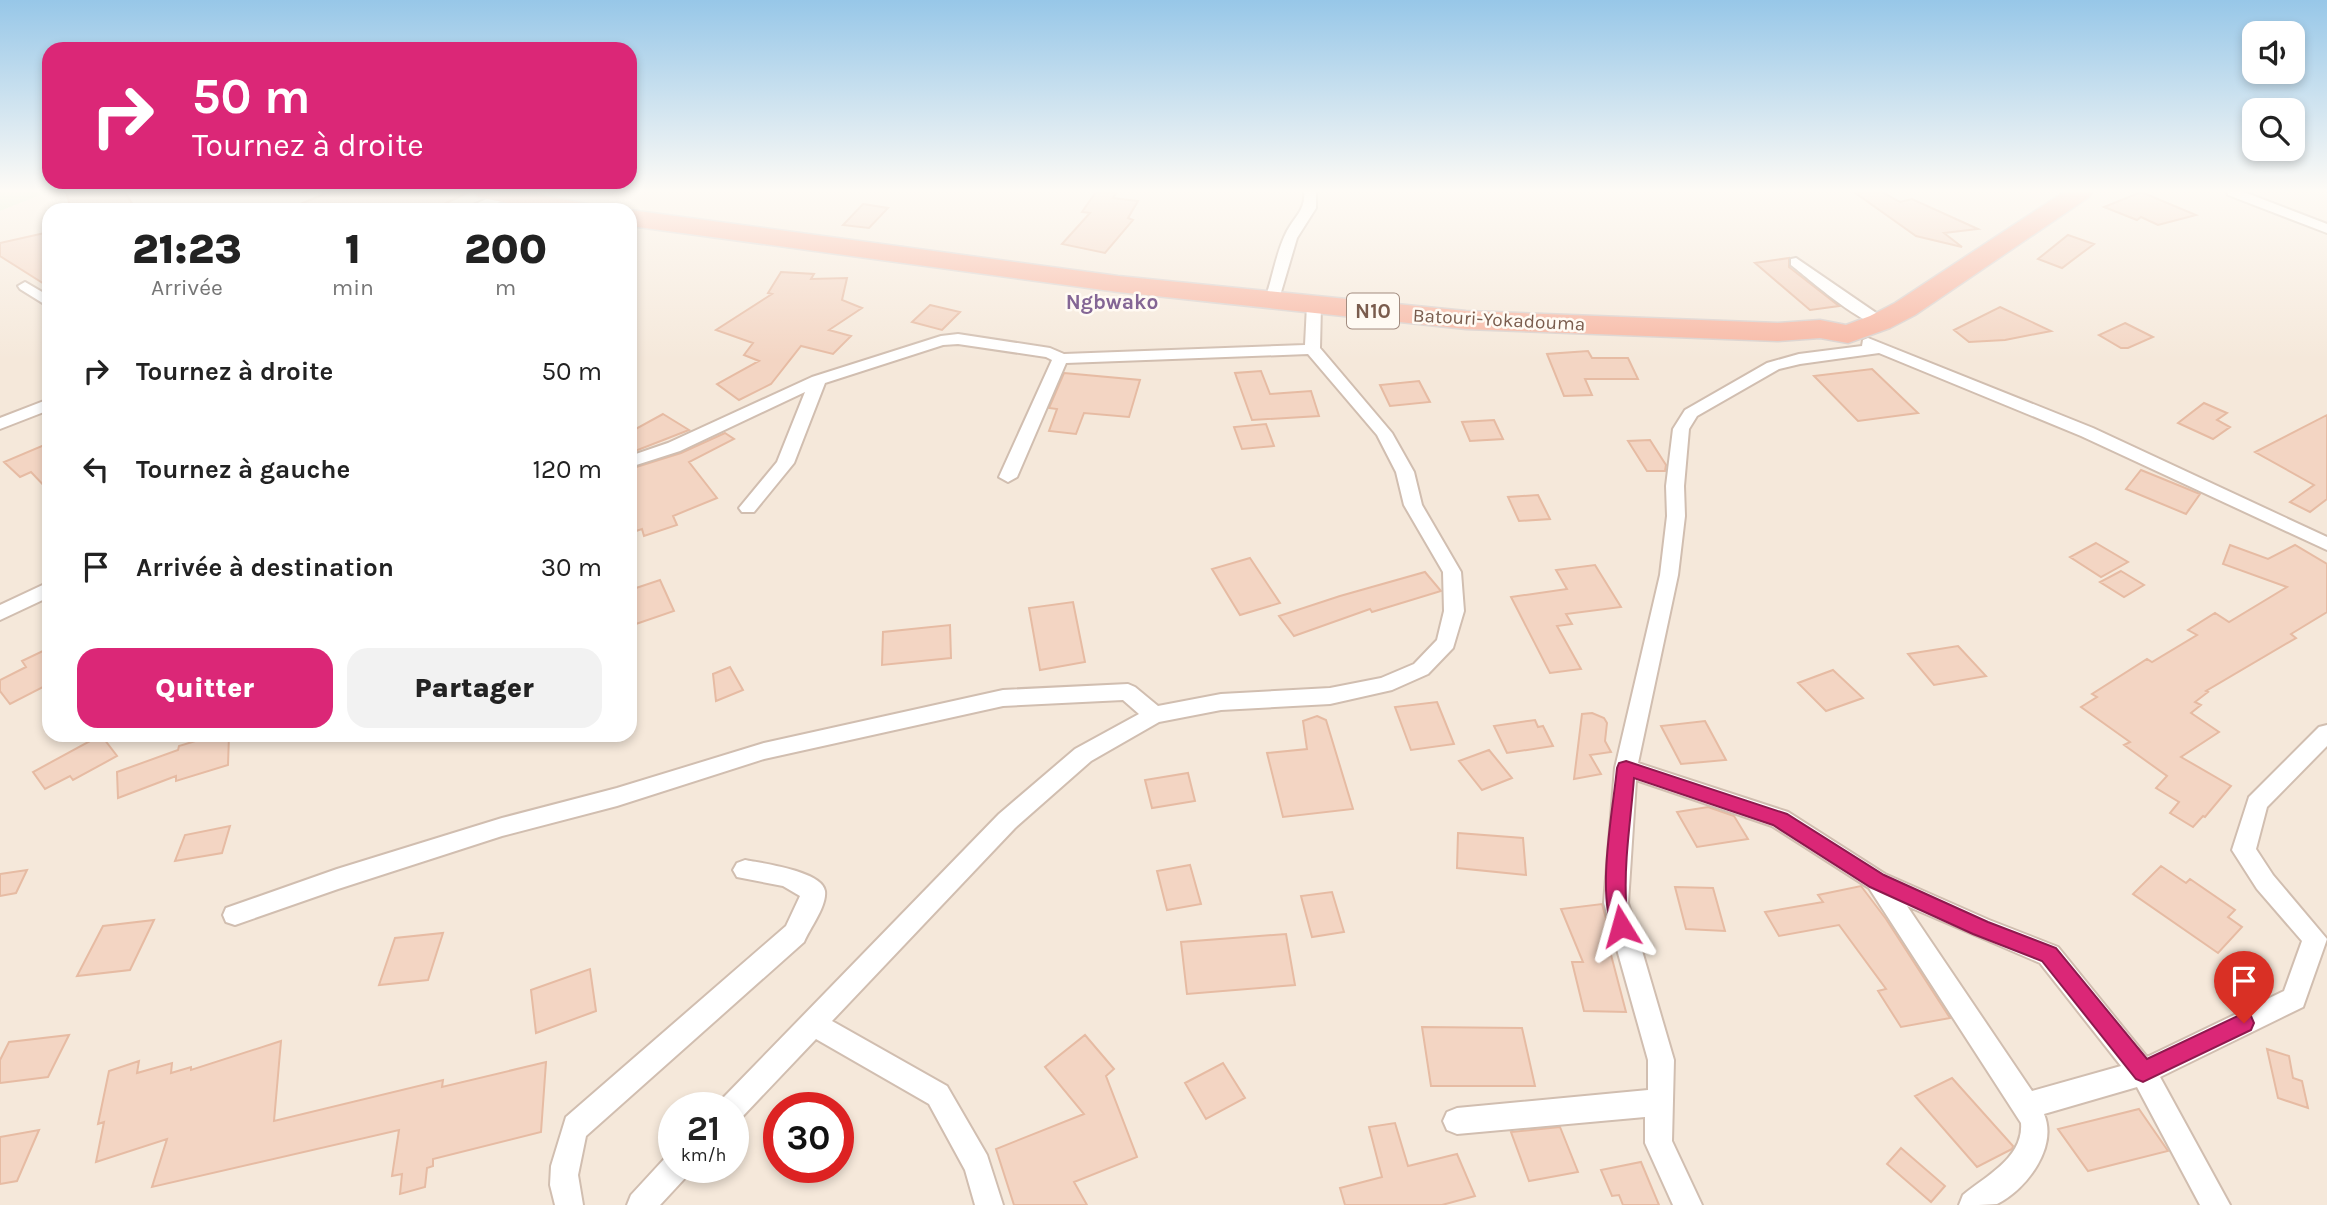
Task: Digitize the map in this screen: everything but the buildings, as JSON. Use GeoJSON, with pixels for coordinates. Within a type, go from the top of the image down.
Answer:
{"type":"FeatureCollection","features":[{"type":"Feature","properties":{"kind":"highway","name":"Batouri-Yokadouma"},"geometry":{"type":"LineString","coordinates":[[854,248],[1118,284],[1466,320],[1729,331],[1820,329],[1848,334],[1880,335],[1916,302],[1996,248]]}},
{"type":"Feature","properties":{"kind":"street"},"geometry":{"type":"LineString","coordinates":[[1272,299],[1288,248]]}},
{"type":"Feature","properties":{"kind":"street"},"geometry":{"type":"LineString","coordinates":[[1796,262],[1850,303],[1880,335],[2327,544]]}},
{"type":"Feature","properties":{"kind":"street"},"geometry":{"type":"LineString","coordinates":[[25,286],[42,298]]}},
{"type":"Feature","properties":{"kind":"street"},"geometry":{"type":"LineString","coordinates":[[747,1092],[1007,821],[1083,755],[1154,715],[1221,702],[1330,696],[1385,685],[1421,668],[1446,643],[1454,611],[1452,572],[1413,505],[1405,472],[1384,433],[1312,349],[1314,304]]}},
{"type":"Feature","properties":{"kind":"street"},"geometry":{"type":"LineString","coordinates":[[1688,1205],[1659,1143],[1657,1131],[1661,1102],[1661,1060],[1616,903],[1626,768],[1669,575],[1676,516],[1675,486],[1681,429],[1691,414],[1773,366],[1880,335]]}},
{"type":"Feature","properties":{"kind":"street"},"geometry":{"type":"LineString","coordinates":[[637,460],[663,452],[818,380],[941,341],[958,340],[1050,353],[1061,359],[1312,349]]}},
{"type":"Feature","properties":{"kind":"street"},"geometry":{"type":"LineString","coordinates":[[1008,477],[1054,369],[1061,359]]}},
{"type":"Feature","properties":{"kind":"street"},"geometry":{"type":"LineString","coordinates":[[748,508],[785,463],[818,380]]}},
{"type":"Feature","properties":{"kind":"street"},"geometry":{"type":"LineString","coordinates":[[0,424],[42,407]]}},
{"type":"Feature","properties":{"kind":"street"},"geometry":{"type":"LineString","coordinates":[[0,613],[42,592]]}},
{"type":"Feature","properties":{"kind":"street"},"geometry":{"type":"LineString","coordinates":[[235,915],[502,827],[617,797],[764,751],[1003,698],[1128,692],[1154,715]]}},
{"type":"Feature","properties":{"kind":"street"},"geometry":{"type":"LineString","coordinates":[[2026,1106],[2143,1072],[2294,999],[2315,939],[2265,882],[2244,850],[2257,803],[2327,733]]}},
{"type":"Feature","properties":{"kind":"street"},"geometry":{"type":"LineString","coordinates":[[1626,768],[1780,819],[1877,881],[1980,928],[2049,955],[2143,1072],[2216,1205]]}},
{"type":"Feature","properties":{"kind":"street"},"geometry":{"type":"LineString","coordinates":[[569,1205],[562,1188],[569,1145],[576,1126],[795,934],[810,904],[813,891],[787,877],[745,870]]}},
{"type":"Feature","properties":{"kind":"street"},"geometry":{"type":"LineString","coordinates":[[1877,881],[2026,1106],[2035,1126],[2034,1138],[2027,1156],[2014,1171],[1973,1205]]}},
{"type":"Feature","properties":{"kind":"street"},"geometry":{"type":"LineString","coordinates":[[812,1023],[938,1095],[977,1165],[989,1205]]}},
{"type":"Feature","properties":{"kind":"street"},"geometry":{"type":"LineString","coordinates":[[1457,1121],[1661,1102]]}},
{"type":"Feature","properties":{"kind":"street"},"geometry":{"type":"LineString","coordinates":[[641,1205],[661,1183]]}},
{"type":"Feature","properties":{"kind":"shaded area"},"geometry":{"type":"Polygon","coordinates":[[[0,248],[42,248],[42,742],[637,742],[637,248],[2327,248],[2327,1205],[0,1205],[0,248]]]}},
{"type":"Feature","properties":{"kind":"district","name":"Ngbwako"},"geometry":{"type":"Point","coordinates":[1112,302]}},
{"type":"Feature","properties":{"kind":"route"},"geometry":{"type":"LineString","coordinates":[[1621,926],[1616,903],[1616,875],[1626,768],[1780,819],[1877,881],[1980,928],[2049,955],[2143,1072],[2244,1023]]}}]}
